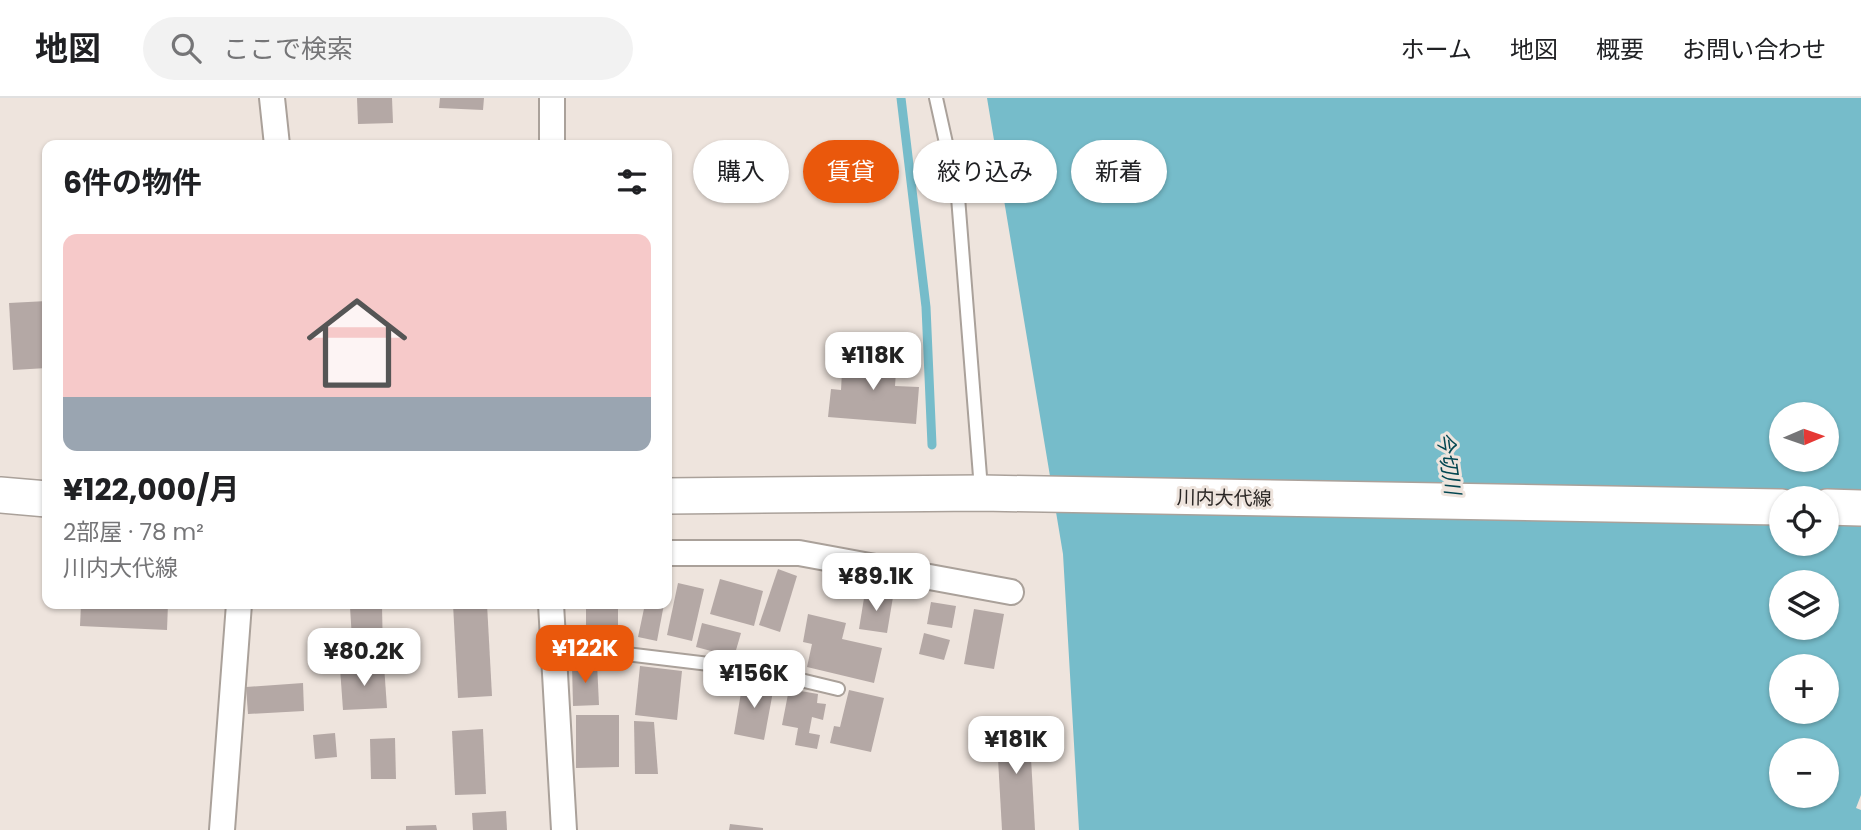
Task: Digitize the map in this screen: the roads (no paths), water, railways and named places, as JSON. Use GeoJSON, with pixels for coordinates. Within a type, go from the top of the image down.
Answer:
{"type":"FeatureCollection","features":[{"type":"Feature","properties":{"kind":"main road","name":"川内大代線"},"geometry":{"type":"LineString","coordinates":[[672,496],[981,493],[1769,507]]}},
{"type":"Feature","properties":{"kind":"main road"},"geometry":{"type":"LineString","coordinates":[[0,495],[42,499]]}},
{"type":"Feature","properties":{"kind":"main road"},"geometry":{"type":"LineString","coordinates":[[1839,508],[1861,508]]}},
{"type":"Feature","properties":{"kind":"street"},"geometry":{"type":"LineString","coordinates":[[272,98],[276,140]]}},
{"type":"Feature","properties":{"kind":"street"},"geometry":{"type":"LineString","coordinates":[[552,98],[552,140]]}},
{"type":"Feature","properties":{"kind":"street"},"geometry":{"type":"LineString","coordinates":[[672,552],[799,553],[1011,592]]}},
{"type":"Feature","properties":{"kind":"street"},"geometry":{"type":"LineString","coordinates":[[222,830],[239,609]]}},
{"type":"Feature","properties":{"kind":"street"},"geometry":{"type":"LineString","coordinates":[[551,609],[564,830]]}},
{"type":"Feature","properties":{"kind":"lane"},"geometry":{"type":"LineString","coordinates":[[936,98],[958,197],[981,493]]}},
{"type":"Feature","properties":{"kind":"lane"},"geometry":{"type":"LineString","coordinates":[[552,652],[601,651],[759,670],[838,689]]}},
{"type":"Feature","properties":{"kind":"water","name":"今切川"},"geometry":{"type":"Polygon","coordinates":[[[987,98],[1861,98],[1861,795],[1856,808],[1861,810],[1861,830],[1079,830],[1063,554],[1004,203],[1057,203],[1057,140],[994,140],[987,98]]]}},
{"type":"Feature","properties":{"kind":"waterway"},"geometry":{"type":"LineString","coordinates":[[901,98],[926,307],[932,445]]}}]}
